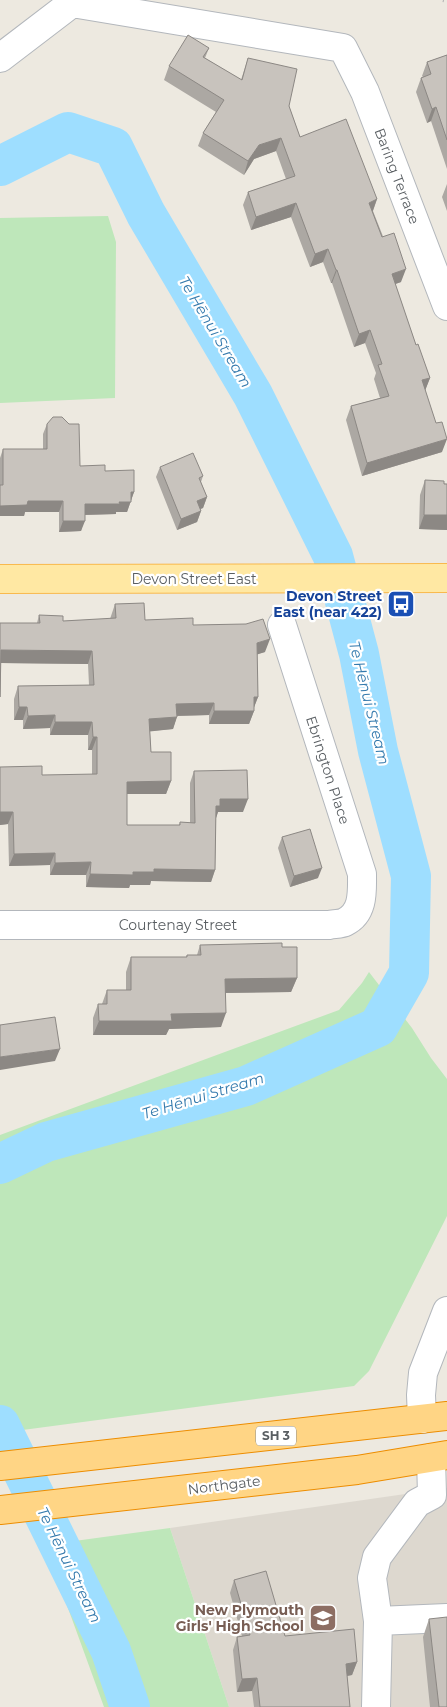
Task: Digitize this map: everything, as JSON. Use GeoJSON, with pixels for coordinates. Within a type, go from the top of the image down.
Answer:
{"type":"FeatureCollection","features":[{"type":"Feature","properties":{"kind":"highway","name":"SH 3"},"geometry":{"type":"LineString","coordinates":[[0,1466],[434,1418]]}},
{"type":"Feature","properties":{"kind":"highway","name":"Northgate"},"geometry":{"type":"LineString","coordinates":[[0,1510],[357,1470],[439,1456]]}},
{"type":"Feature","properties":{"kind":"main road","name":"Devon Street East"},"geometry":{"type":"LineString","coordinates":[[0,579],[447,578]]}},
{"type":"Feature","properties":{"kind":"street","name":"Baring Terrace"},"geometry":{"type":"LineString","coordinates":[[66,2],[343,48],[364,92],[447,306]]}},
{"type":"Feature","properties":{"kind":"street"},"geometry":{"type":"LineString","coordinates":[[0,58],[66,2]]}},
{"type":"Feature","properties":{"kind":"street","name":"Ebrington Place"},"geometry":{"type":"LineString","coordinates":[[282,625],[362,874],[362,899],[354,916]]}},
{"type":"Feature","properties":{"kind":"street","name":"Courtenay Street"},"geometry":{"type":"LineString","coordinates":[[0,925],[329,925],[345,922],[354,916]]}},
{"type":"Feature","properties":{"kind":"street"},"geometry":{"type":"LineString","coordinates":[[434,1418],[421,1395],[423,1373],[447,1311]]}},
{"type":"Feature","properties":{"kind":"street"},"geometry":{"type":"LineString","coordinates":[[376,1707],[378,1621],[372,1578],[377,1557],[417,1503],[440,1494],[439,1456]]}},
{"type":"Feature","properties":{"kind":"street"},"geometry":{"type":"LineString","coordinates":[[378,1621],[447,1618]]}},
{"type":"Feature","properties":{"kind":"shaded area","name":"New Plymouth Girls' High School"},"geometry":{"type":"Polygon","coordinates":[[[447,1488],[447,1707],[229,1707],[170,1528],[447,1488]]]}},
{"type":"Feature","properties":{"kind":"green space"},"geometry":{"type":"Polygon","coordinates":[[[108,216],[116,242],[115,398],[0,403],[0,218],[108,216]]]}},
{"type":"Feature","properties":{"kind":"green space"},"geometry":{"type":"Polygon","coordinates":[[[369,972],[412,1028],[447,1079],[447,1216],[369,1371],[354,1386],[0,1433],[0,1135],[339,1010],[369,972]]]}},
{"type":"Feature","properties":{"kind":"green space"},"geometry":{"type":"Polygon","coordinates":[[[170,1528],[229,1707],[104,1707],[45,1545],[170,1528]]]}},
{"type":"Feature","properties":{"kind":"building"},"geometry":{"type":"Polygon","coordinates":[[[188,35],[209,48],[203,57],[242,80],[248,58],[297,69],[289,106],[300,137],[346,119],[377,199],[369,203],[382,237],[394,233],[406,269],[392,274],[416,345],[418,344],[430,378],[422,380],[436,423],[442,422],[447,439],[367,463],[351,406],[389,396],[378,365],[382,364],[370,330],[359,334],[328,249],[315,254],[296,203],[256,217],[248,192],[295,176],[281,138],[259,145],[248,161],[203,133],[224,100],[169,66],[188,35]]]}},
{"type":"Feature","properties":{"kind":"building"},"geometry":{"type":"Polygon","coordinates":[[[447,55],[447,140],[436,107],[432,109],[421,78],[431,74],[427,62],[447,55]]]}},
{"type":"Feature","properties":{"kind":"building"},"geometry":{"type":"Polygon","coordinates":[[[53,417],[62,417],[69,424],[79,424],[80,466],[105,465],[105,471],[134,470],[134,492],[131,492],[131,502],[119,502],[120,504],[85,504],[85,521],[63,521],[63,501],[28,501],[27,505],[0,506],[0,485],[3,485],[3,449],[47,449],[47,424],[53,417]]]}},
{"type":"Feature","properties":{"kind":"building"},"geometry":{"type":"Polygon","coordinates":[[[193,453],[203,476],[199,478],[207,497],[197,501],[201,511],[181,519],[160,467],[193,453]]]}},
{"type":"Feature","properties":{"kind":"building"},"geometry":{"type":"Polygon","coordinates":[[[425,480],[444,481],[444,484],[447,484],[447,515],[424,515],[425,480]]]}},
{"type":"Feature","properties":{"kind":"building"},"geometry":{"type":"Polygon","coordinates":[[[144,603],[145,620],[193,618],[193,625],[246,624],[263,619],[270,639],[257,643],[258,697],[254,697],[254,711],[214,711],[214,703],[176,704],[177,717],[149,719],[151,752],[171,752],[171,781],[127,782],[127,825],[180,825],[180,822],[195,823],[194,771],[247,770],[248,799],[220,799],[220,806],[216,806],[215,870],[154,869],[154,872],[133,872],[133,875],[90,874],[91,862],[55,863],[55,853],[14,854],[13,812],[0,812],[0,767],[42,766],[42,775],[97,774],[97,737],[93,737],[92,722],[55,722],[55,715],[28,716],[27,707],[19,707],[18,686],[94,685],[92,651],[1,650],[0,697],[0,623],[40,623],[39,615],[63,616],[63,621],[116,618],[115,604],[144,603]]]}},
{"type":"Feature","properties":{"kind":"building"},"geometry":{"type":"Polygon","coordinates":[[[310,829],[322,868],[294,876],[282,837],[310,829]]]}},
{"type":"Feature","properties":{"kind":"building"},"geometry":{"type":"Polygon","coordinates":[[[282,943],[282,947],[297,947],[297,978],[225,979],[226,1013],[171,1014],[172,1021],[99,1021],[98,1004],[107,1004],[107,990],[131,990],[131,957],[187,957],[187,955],[201,955],[200,945],[282,943]]]}},
{"type":"Feature","properties":{"kind":"building"},"geometry":{"type":"Polygon","coordinates":[[[55,1017],[60,1049],[0,1057],[0,1025],[55,1017]]]}},
{"type":"Feature","properties":{"kind":"building"},"geometry":{"type":"Polygon","coordinates":[[[266,1571],[285,1636],[354,1629],[357,1662],[346,1664],[350,1707],[260,1707],[257,1678],[242,1679],[237,1637],[250,1635],[234,1580],[266,1571]]]}},
{"type":"Feature","properties":{"kind":"building"},"geometry":{"type":"Polygon","coordinates":[[[447,1617],[447,1707],[439,1707],[429,1619],[447,1617]]]}},
{"type":"Feature","properties":{"kind":"waterway","name":"Te Hēnui Stream"},"geometry":{"type":"LineString","coordinates":[[0,166],[68,132],[113,147],[146,214],[253,395],[333,556],[359,654],[378,751],[411,876],[409,973],[378,1027],[246,1086],[46,1142],[0,1164]]}},
{"type":"Feature","properties":{"kind":"waterway","name":"Te Hēnui Stream"},"geometry":{"type":"LineString","coordinates":[[0,1425],[111,1651],[130,1707]]}},
{"type":"Feature","properties":{"kind":"railway"},"geometry":{"type":"LineString","coordinates":[[443,0],[447,1]]}},
{"type":"Feature","properties":{"kind":"place","name":"Devon Street East (near 422)"},"geometry":{"type":"Point","coordinates":[401,604]}},
{"type":"Feature","properties":{"kind":"place","name":"New Plymouth Girls' High School"},"geometry":{"type":"Point","coordinates":[323,1618]}}]}
